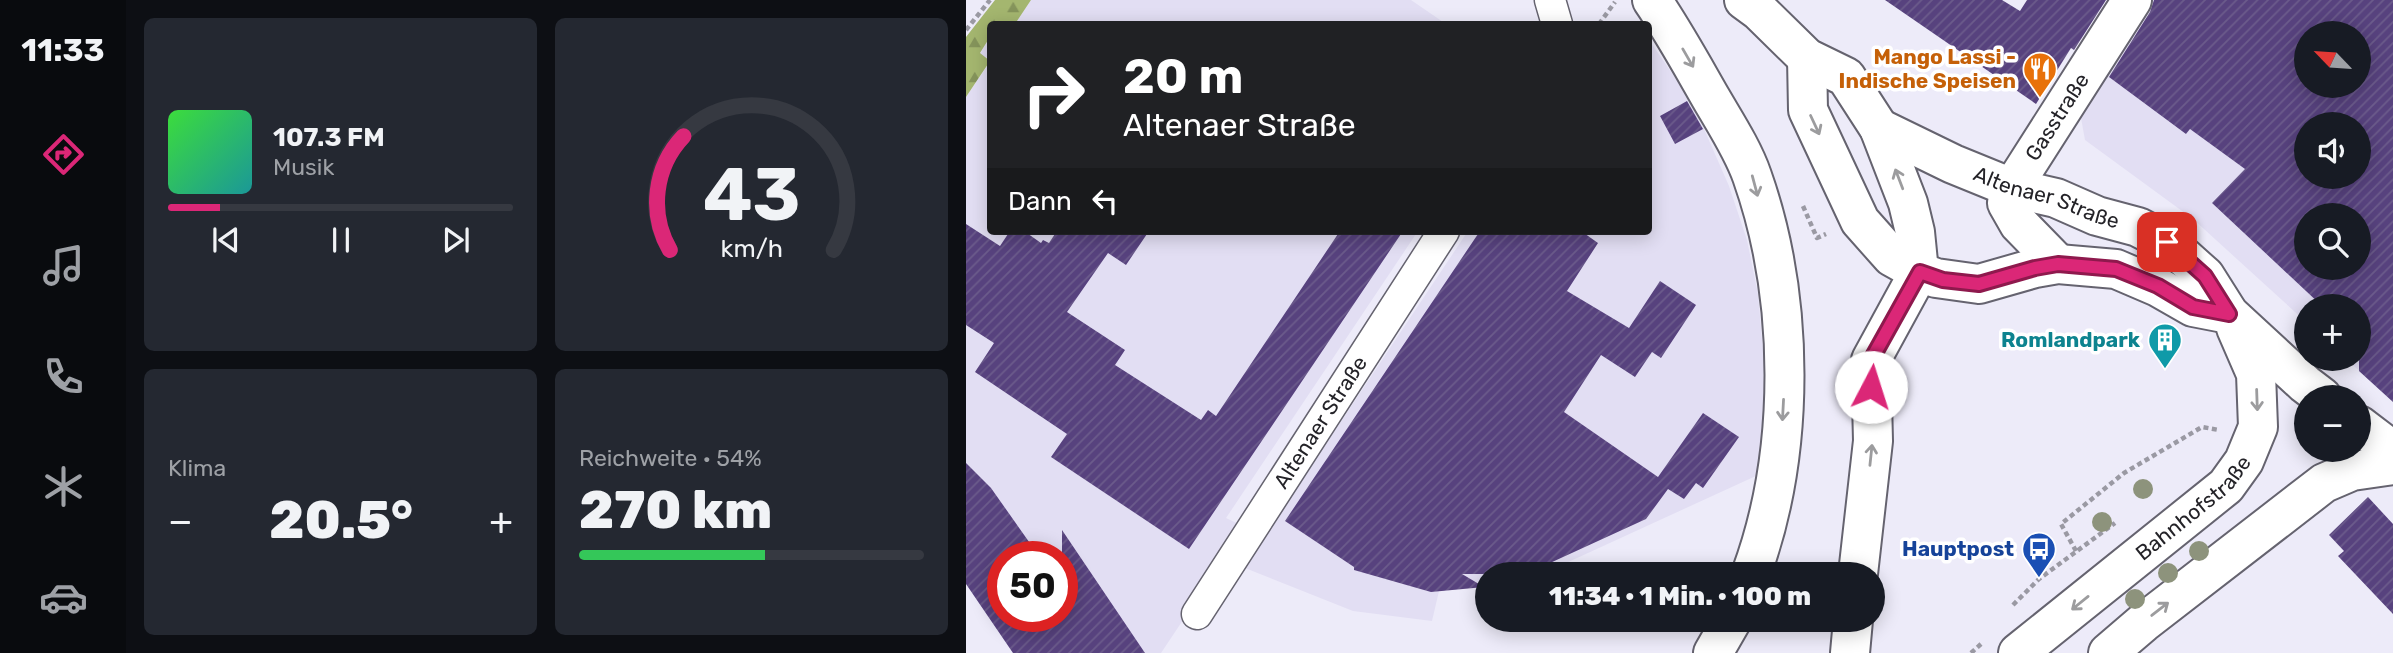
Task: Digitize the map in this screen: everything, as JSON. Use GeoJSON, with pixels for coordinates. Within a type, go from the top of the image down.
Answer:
{"type":"FeatureCollection","features":[{"type":"Feature","properties":{"kind":"main road"},"geometry":{"type":"LineString","coordinates":[[1652,0],[1720,113],[1752,174],[1768,232],[1780,293],[1784,348],[1783,414],[1776,480],[1768,520],[1755,562]]}},
{"type":"Feature","properties":{"kind":"main road"},"geometry":{"type":"LineString","coordinates":[[1744,0],[1807,58],[1846,77],[1879,128],[1908,204],[1915,232],[1920,272],[1871,360],[1873,441],[1859,562]]}},
{"type":"Feature","properties":{"kind":"main road","name":"Gasstraße"},"geometry":{"type":"LineString","coordinates":[[2012,188],[2132,0]]}},
{"type":"Feature","properties":{"kind":"main road"},"geometry":{"type":"LineString","coordinates":[[1807,58],[1808,110],[1860,221],[1892,257],[1920,272],[1943,280],[1979,284],[2058,264],[2116,269],[2158,286],[2193,307],[2229,314]]}},
{"type":"Feature","properties":{"kind":"main road","name":"Altenaer Straße"},"geometry":{"type":"LineString","coordinates":[[1879,128],[1952,164],[2012,188],[2056,198],[2097,216],[2138,227],[2167,242],[2205,276],[2229,314],[2308,385]]}},
{"type":"Feature","properties":{"kind":"main road"},"geometry":{"type":"LineString","coordinates":[[2012,188],[2007,203],[2019,224],[2058,264]]}},
{"type":"Feature","properties":{"kind":"main road","name":"Bahnhofstraße"},"geometry":{"type":"LineString","coordinates":[[2018,653],[2225,486],[2244,461],[2258,427],[2256,374],[2229,314]]}},
{"type":"Feature","properties":{"kind":"main road"},"geometry":{"type":"LineString","coordinates":[[2371,434],[2393,451]]}},
{"type":"Feature","properties":{"kind":"main road"},"geometry":{"type":"LineString","coordinates":[[2108,653],[2331,467],[2352,471],[2393,465]]}},
{"type":"Feature","properties":{"kind":"main road"},"geometry":{"type":"LineString","coordinates":[[1713,653],[1725,632]]}},
{"type":"Feature","properties":{"kind":"main road"},"geometry":{"type":"LineString","coordinates":[[1850,653],[1852,632]]}},
{"type":"Feature","properties":{"kind":"street"},"geometry":{"type":"LineString","coordinates":[[1550,0],[1556,21]]}},
{"type":"Feature","properties":{"kind":"street","name":"Altenaer Straße"},"geometry":{"type":"LineString","coordinates":[[1196,614],[1441,235]]}},
{"type":"Feature","properties":{"kind":"path"},"geometry":{"type":"LineString","coordinates":[[966,30],[990,0]]}},
{"type":"Feature","properties":{"kind":"path"},"geometry":{"type":"LineString","coordinates":[[1601,21],[1616,0]]}},
{"type":"Feature","properties":{"kind":"path"},"geometry":{"type":"LineString","coordinates":[[2076,551],[2061,524],[2124,472],[2202,427],[2221,430]]}},
{"type":"Feature","properties":{"kind":"shaded area"},"geometry":{"type":"Polygon","coordinates":[[[1031,0],[1411,0],[1442,21],[1017,21],[1031,0]]]}},
{"type":"Feature","properties":{"kind":"shaded area"},"geometry":{"type":"Polygon","coordinates":[[[2152,0],[2393,0],[2393,401],[2359,371],[2371,371],[2371,294],[2294,294],[2294,311],[2193,219],[2085,140],[2081,118],[2152,0]]]}},
{"type":"Feature","properties":{"kind":"shaded area"},"geometry":{"type":"Polygon","coordinates":[[[987,42],[987,60],[980,54],[987,42]]]}},
{"type":"Feature","properties":{"kind":"shaded area"},"geometry":{"type":"Polygon","coordinates":[[[1652,44],[1683,89],[1704,129],[1729,186],[1747,240],[1758,294],[1763,350],[1764,413],[1758,475],[1568,562],[1475,562],[1475,588],[1439,591],[1432,621],[1353,611],[1235,564],[1266,534],[1465,235],[1652,235],[1652,44]]]}},
{"type":"Feature","properties":{"kind":"shaded area"},"geometry":{"type":"Polygon","coordinates":[[[987,66],[987,235],[1415,235],[1226,518],[1245,527],[1161,653],[1013,653],[999,632],[1078,632],[1078,541],[987,541],[987,615],[966,584],[966,97],[987,66]]]}},
{"type":"Feature","properties":{"kind":"green space"},"geometry":{"type":"Polygon","coordinates":[[[995,0],[1031,0],[1017,21],[987,21],[987,42],[980,53],[987,59],[987,66],[966,97],[966,37],[995,0]]]}},
{"type":"Feature","properties":{"kind":"building"},"geometry":{"type":"Polygon","coordinates":[[[1885,0],[2002,0],[2020,11],[2027,0],[2106,0],[2074,50],[2071,48],[2036,104],[1885,0]]]}},
{"type":"Feature","properties":{"kind":"building"},"geometry":{"type":"Polygon","coordinates":[[[2154,0],[2393,0],[2393,402],[2359,371],[2371,371],[2371,294],[2309,294],[2294,280],[2371,280],[2371,203],[2294,203],[2294,280],[2212,203],[2245,169],[2190,129],[2186,134],[2109,77],[2150,12],[2154,0]]]}},
{"type":"Feature","properties":{"kind":"building"},"geometry":{"type":"Polygon","coordinates":[[[1687,101],[1703,129],[1675,144],[1660,116],[1687,101]]]}},
{"type":"Feature","properties":{"kind":"building"},"geometry":{"type":"Polygon","coordinates":[[[966,224],[1000,246],[1007,235],[1030,235],[1041,243],[1043,240],[1049,243],[1054,235],[1146,235],[1126,265],[1108,253],[1067,312],[1125,350],[1115,365],[1201,420],[1208,410],[1216,416],[1337,235],[1400,235],[1189,549],[1051,457],[1067,434],[975,372],[994,343],[966,325],[966,224]]]}},
{"type":"Feature","properties":{"kind":"building"},"geometry":{"type":"Polygon","coordinates":[[[1477,235],[1587,235],[1598,243],[1567,291],[1629,328],[1660,281],[1696,305],[1661,358],[1652,352],[1635,377],[1601,355],[1564,412],[1658,477],[1703,413],[1739,437],[1703,488],[1696,483],[1684,499],[1668,489],[1646,519],[1552,562],[1475,562],[1475,574],[1462,574],[1475,582],[1475,588],[1431,592],[1354,570],[1354,567],[1285,521],[1477,235]]]}},
{"type":"Feature","properties":{"kind":"building"},"geometry":{"type":"Polygon","coordinates":[[[966,463],[991,488],[1028,541],[987,541],[987,615],[966,584],[966,463]]]}},
{"type":"Feature","properties":{"kind":"building"},"geometry":{"type":"Polygon","coordinates":[[[2368,497],[2393,524],[2393,614],[2338,556],[2344,551],[2329,535],[2368,497]]]}},
{"type":"Feature","properties":{"kind":"building"},"geometry":{"type":"Polygon","coordinates":[[[1062,530],[1069,541],[1062,541],[1062,530]]]}},
{"type":"Feature","properties":{"kind":"building"},"geometry":{"type":"Polygon","coordinates":[[[1078,554],[1145,653],[1013,653],[999,632],[1078,632],[1078,554]]]}},
{"type":"Feature","properties":{"kind":"place","name":"Mango Lassi - Indische Speisen"},"geometry":{"type":"Point","coordinates":[2040,99]}},
{"type":"Feature","properties":{"kind":"place","name":"Romlandpark"},"geometry":{"type":"Point","coordinates":[2165,370]}},
{"type":"Feature","properties":{"kind":"place","name":"Hauptpost"},"geometry":{"type":"Point","coordinates":[2039,579]}},
{"type":"Feature","properties":{"kind":"route"},"geometry":{"type":"LineString","coordinates":[[1871,387],[1871,360],[1920,272],[1943,280],[1979,284],[2058,264],[2116,269],[2158,286],[2193,307],[2229,314],[2205,276],[2167,242]]}}]}
